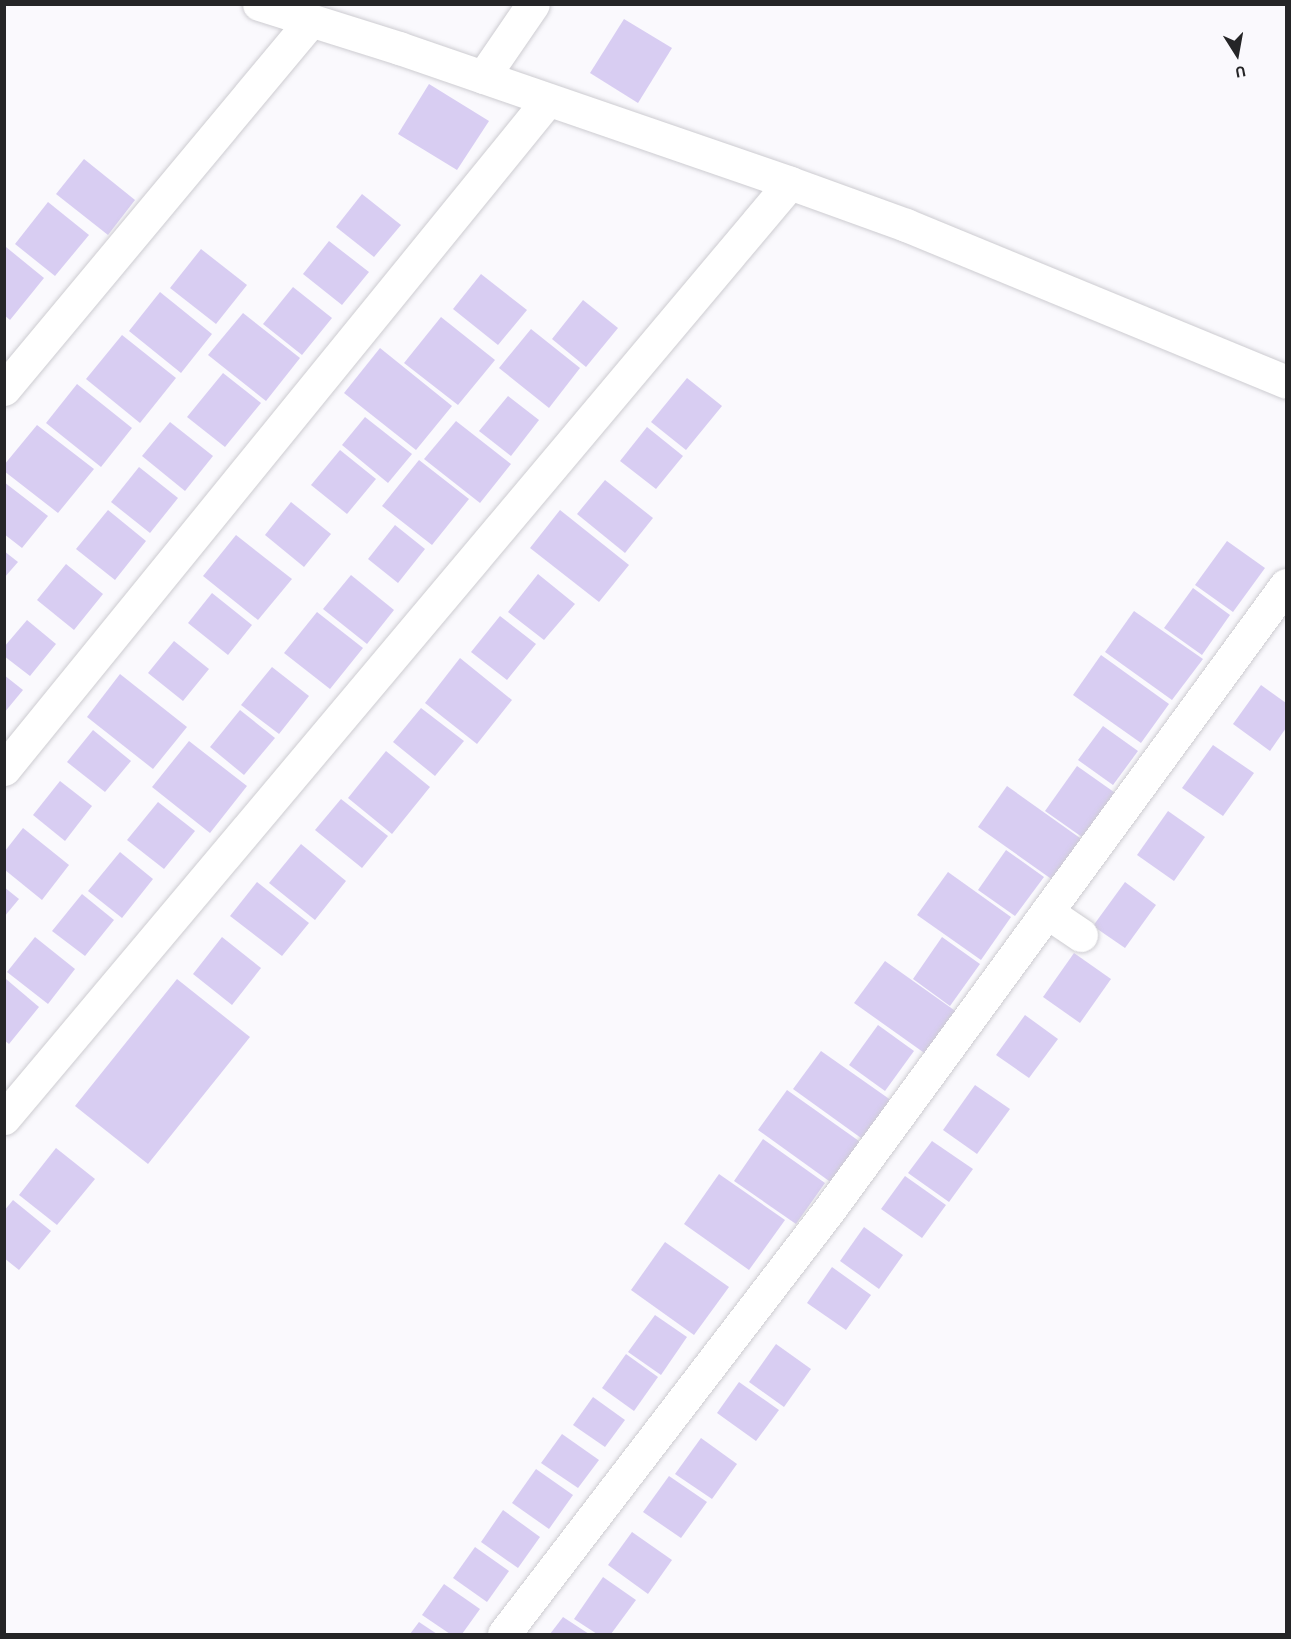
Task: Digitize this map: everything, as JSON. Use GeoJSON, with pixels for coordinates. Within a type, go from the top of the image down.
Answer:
{"type":"FeatureCollection","features":[{"type":"Feature","properties":{"kind":"street"},"geometry":{"type":"LineString","coordinates":[[259,4],[483,77],[790,183],[917,230],[1287,382]]}},
{"type":"Feature","properties":{"kind":"street"},"geometry":{"type":"LineString","coordinates":[[483,77],[533,4]]}},
{"type":"Feature","properties":{"kind":"street"},"geometry":{"type":"LineString","coordinates":[[4,389],[311,21]]}},
{"type":"Feature","properties":{"kind":"street"},"geometry":{"type":"LineString","coordinates":[[4,769],[547,101]]}},
{"type":"Feature","properties":{"kind":"street"},"geometry":{"type":"LineString","coordinates":[[4,1118],[790,183]]}},
{"type":"Feature","properties":{"kind":"street"},"geometry":{"type":"LineString","coordinates":[[504,1635],[829,1210],[1287,585]]}},
{"type":"Feature","properties":{"kind":"street"},"geometry":{"type":"LineString","coordinates":[[1047,912],[1081,935]]}},
{"type":"Feature","properties":{"kind":"building"},"geometry":{"type":"Polygon","coordinates":[[[624,19],[672,48],[638,103],[590,73],[624,19]]]}},
{"type":"Feature","properties":{"kind":"building"},"geometry":{"type":"Polygon","coordinates":[[[429,84],[489,121],[457,170],[398,134],[429,84]]]}},
{"type":"Feature","properties":{"kind":"building"},"geometry":{"type":"Polygon","coordinates":[[[84,159],[135,200],[108,235],[56,194],[84,159]]]}},
{"type":"Feature","properties":{"kind":"building"},"geometry":{"type":"Polygon","coordinates":[[[362,194],[401,225],[374,257],[336,227],[362,194]]]}},
{"type":"Feature","properties":{"kind":"building"},"geometry":{"type":"Polygon","coordinates":[[[48,202],[89,235],[55,276],[15,244],[48,202]]]}},
{"type":"Feature","properties":{"kind":"building"},"geometry":{"type":"Polygon","coordinates":[[[329,241],[369,272],[342,305],[303,274],[329,241]]]}},
{"type":"Feature","properties":{"kind":"building"},"geometry":{"type":"Polygon","coordinates":[[[6,247],[44,278],[10,320],[4,315],[6,247]]]}},
{"type":"Feature","properties":{"kind":"building"},"geometry":{"type":"Polygon","coordinates":[[[201,249],[247,285],[216,324],[170,288],[201,249]]]}},
{"type":"Feature","properties":{"kind":"building"},"geometry":{"type":"Polygon","coordinates":[[[481,274],[527,310],[498,345],[453,309],[481,274]]]}},
{"type":"Feature","properties":{"kind":"building"},"geometry":{"type":"Polygon","coordinates":[[[293,287],[332,318],[302,355],[263,324],[293,287]]]}},
{"type":"Feature","properties":{"kind":"building"},"geometry":{"type":"Polygon","coordinates":[[[160,292],[212,334],[181,373],[129,331],[160,292]]]}},
{"type":"Feature","properties":{"kind":"building"},"geometry":{"type":"Polygon","coordinates":[[[583,300],[618,328],[586,367],[552,339],[583,300]]]}},
{"type":"Feature","properties":{"kind":"building"},"geometry":{"type":"Polygon","coordinates":[[[243,313],[300,358],[266,401],[208,355],[243,313]]]}},
{"type":"Feature","properties":{"kind":"building"},"geometry":{"type":"Polygon","coordinates":[[[441,317],[495,360],[458,405],[404,363],[441,317]]]}},
{"type":"Feature","properties":{"kind":"building"},"geometry":{"type":"Polygon","coordinates":[[[531,329],[580,368],[549,408],[499,368],[531,329]]]}},
{"type":"Feature","properties":{"kind":"building"},"geometry":{"type":"Polygon","coordinates":[[[122,335],[176,378],[140,423],[86,379],[122,335]]]}},
{"type":"Feature","properties":{"kind":"building"},"geometry":{"type":"Polygon","coordinates":[[[380,348],[452,406],[416,450],[344,393],[380,348]]]}},
{"type":"Feature","properties":{"kind":"building"},"geometry":{"type":"Polygon","coordinates":[[[223,373],[261,403],[225,447],[187,417],[223,373]]]}},
{"type":"Feature","properties":{"kind":"building"},"geometry":{"type":"Polygon","coordinates":[[[687,378],[722,406],[686,450],[651,422],[687,378]]]}},
{"type":"Feature","properties":{"kind":"building"},"geometry":{"type":"Polygon","coordinates":[[[77,384],[132,428],[101,467],[46,423],[77,384]]]}},
{"type":"Feature","properties":{"kind":"building"},"geometry":{"type":"Polygon","coordinates":[[[508,396],[539,420],[511,456],[479,431],[508,396]]]}},
{"type":"Feature","properties":{"kind":"building"},"geometry":{"type":"Polygon","coordinates":[[[365,417],[412,454],[388,483],[342,445],[365,417]]]}},
{"type":"Feature","properties":{"kind":"building"},"geometry":{"type":"Polygon","coordinates":[[[456,421],[511,464],[480,503],[424,459],[456,421]]]}},
{"type":"Feature","properties":{"kind":"building"},"geometry":{"type":"Polygon","coordinates":[[[170,422],[213,456],[185,491],[142,456],[170,422]]]}},
{"type":"Feature","properties":{"kind":"building"},"geometry":{"type":"Polygon","coordinates":[[[37,425],[94,469],[58,513],[4,471],[4,465],[37,425]]]}},
{"type":"Feature","properties":{"kind":"building"},"geometry":{"type":"Polygon","coordinates":[[[647,427],[683,456],[656,489],[620,461],[647,427]]]}},
{"type":"Feature","properties":{"kind":"building"},"geometry":{"type":"Polygon","coordinates":[[[340,450],[376,479],[347,514],[311,485],[340,450]]]}},
{"type":"Feature","properties":{"kind":"building"},"geometry":{"type":"Polygon","coordinates":[[[419,460],[469,499],[432,545],[382,506],[419,460]]]}},
{"type":"Feature","properties":{"kind":"building"},"geometry":{"type":"Polygon","coordinates":[[[139,467],[178,498],[150,533],[111,502],[139,467]]]}},
{"type":"Feature","properties":{"kind":"building"},"geometry":{"type":"Polygon","coordinates":[[[605,480],[653,518],[625,553],[577,514],[605,480]]]}},
{"type":"Feature","properties":{"kind":"building"},"geometry":{"type":"Polygon","coordinates":[[[4,482],[48,516],[22,548],[4,534],[4,482]]]}},
{"type":"Feature","properties":{"kind":"building"},"geometry":{"type":"Polygon","coordinates":[[[291,502],[331,534],[304,567],[265,535],[291,502]]]}},
{"type":"Feature","properties":{"kind":"building"},"geometry":{"type":"Polygon","coordinates":[[[108,510],[146,541],[115,580],[76,549],[108,510]]]}},
{"type":"Feature","properties":{"kind":"building"},"geometry":{"type":"Polygon","coordinates":[[[560,510],[629,565],[599,602],[530,548],[560,510]]]}},
{"type":"Feature","properties":{"kind":"building"},"geometry":{"type":"Polygon","coordinates":[[[395,525],[425,549],[398,583],[368,559],[395,525]]]}},
{"type":"Feature","properties":{"kind":"building"},"geometry":{"type":"Polygon","coordinates":[[[236,535],[292,579],[258,620],[203,576],[236,535]]]}},
{"type":"Feature","properties":{"kind":"building"},"geometry":{"type":"Polygon","coordinates":[[[1227,541],[1265,568],[1233,612],[1195,585],[1227,541]]]}},
{"type":"Feature","properties":{"kind":"building"},"geometry":{"type":"Polygon","coordinates":[[[4,551],[18,562],[4,578],[4,551]]]}},
{"type":"Feature","properties":{"kind":"building"},"geometry":{"type":"Polygon","coordinates":[[[66,564],[103,594],[74,630],[37,600],[66,564]]]}},
{"type":"Feature","properties":{"kind":"building"},"geometry":{"type":"Polygon","coordinates":[[[538,574],[575,604],[544,640],[508,612],[538,574]]]}},
{"type":"Feature","properties":{"kind":"building"},"geometry":{"type":"Polygon","coordinates":[[[351,575],[394,610],[367,644],[323,609],[351,575]]]}},
{"type":"Feature","properties":{"kind":"building"},"geometry":{"type":"Polygon","coordinates":[[[1193,588],[1230,615],[1202,655],[1164,628],[1193,588]]]}},
{"type":"Feature","properties":{"kind":"building"},"geometry":{"type":"Polygon","coordinates":[[[212,593],[252,625],[228,655],[188,623],[212,593]]]}},
{"type":"Feature","properties":{"kind":"building"},"geometry":{"type":"Polygon","coordinates":[[[1134,611],[1203,659],[1172,700],[1105,652],[1134,611]]]}},
{"type":"Feature","properties":{"kind":"building"},"geometry":{"type":"Polygon","coordinates":[[[317,612],[363,648],[330,689],[284,653],[317,612]]]}},
{"type":"Feature","properties":{"kind":"building"},"geometry":{"type":"Polygon","coordinates":[[[500,616],[536,644],[507,680],[471,652],[500,616]]]}},
{"type":"Feature","properties":{"kind":"building"},"geometry":{"type":"Polygon","coordinates":[[[27,620],[56,644],[30,676],[4,656],[4,647],[27,620]]]}},
{"type":"Feature","properties":{"kind":"building"},"geometry":{"type":"Polygon","coordinates":[[[174,641],[209,669],[183,701],[148,673],[174,641]]]}},
{"type":"Feature","properties":{"kind":"building"},"geometry":{"type":"Polygon","coordinates":[[[1101,655],[1169,704],[1141,743],[1073,695],[1101,655]]]}},
{"type":"Feature","properties":{"kind":"building"},"geometry":{"type":"Polygon","coordinates":[[[460,658],[512,700],[477,744],[425,703],[460,658]]]}},
{"type":"Feature","properties":{"kind":"building"},"geometry":{"type":"Polygon","coordinates":[[[272,667],[309,696],[279,734],[241,705],[272,667]]]}},
{"type":"Feature","properties":{"kind":"building"},"geometry":{"type":"Polygon","coordinates":[[[120,674],[187,727],[153,769],[87,717],[120,674]]]}},
{"type":"Feature","properties":{"kind":"building"},"geometry":{"type":"Polygon","coordinates":[[[4,675],[23,690],[4,713],[4,675]]]}},
{"type":"Feature","properties":{"kind":"building"},"geometry":{"type":"Polygon","coordinates":[[[1261,685],[1286,703],[1286,728],[1270,751],[1233,724],[1261,685]]]}},
{"type":"Feature","properties":{"kind":"building"},"geometry":{"type":"Polygon","coordinates":[[[421,708],[464,741],[435,776],[393,742],[421,708]]]}},
{"type":"Feature","properties":{"kind":"building"},"geometry":{"type":"Polygon","coordinates":[[[240,710],[275,738],[244,775],[210,747],[240,710]]]}},
{"type":"Feature","properties":{"kind":"building"},"geometry":{"type":"Polygon","coordinates":[[[1103,726],[1138,751],[1113,785],[1078,760],[1103,726]]]}},
{"type":"Feature","properties":{"kind":"building"},"geometry":{"type":"Polygon","coordinates":[[[93,730],[131,761],[105,792],[67,762],[93,730]]]}},
{"type":"Feature","properties":{"kind":"building"},"geometry":{"type":"Polygon","coordinates":[[[189,741],[247,786],[210,833],[152,787],[189,741]]]}},
{"type":"Feature","properties":{"kind":"building"},"geometry":{"type":"Polygon","coordinates":[[[1213,745],[1254,773],[1223,816],[1182,788],[1213,745]]]}},
{"type":"Feature","properties":{"kind":"building"},"geometry":{"type":"Polygon","coordinates":[[[386,751],[430,787],[392,834],[348,798],[386,751]]]}},
{"type":"Feature","properties":{"kind":"building"},"geometry":{"type":"Polygon","coordinates":[[[1077,766],[1121,797],[1089,842],[1045,811],[1077,766]]]}},
{"type":"Feature","properties":{"kind":"building"},"geometry":{"type":"Polygon","coordinates":[[[60,781],[92,806],[65,841],[33,815],[60,781]]]}},
{"type":"Feature","properties":{"kind":"building"},"geometry":{"type":"Polygon","coordinates":[[[1007,786],[1087,843],[1057,883],[978,827],[1007,786]]]}},
{"type":"Feature","properties":{"kind":"building"},"geometry":{"type":"Polygon","coordinates":[[[341,799],[388,836],[362,868],[315,830],[341,799]]]}},
{"type":"Feature","properties":{"kind":"building"},"geometry":{"type":"Polygon","coordinates":[[[158,802],[195,831],[164,869],[127,840],[158,802]]]}},
{"type":"Feature","properties":{"kind":"building"},"geometry":{"type":"Polygon","coordinates":[[[1168,811],[1205,837],[1174,881],[1137,855],[1168,811]]]}},
{"type":"Feature","properties":{"kind":"building"},"geometry":{"type":"Polygon","coordinates":[[[23,828],[69,865],[42,900],[5,870],[5,851],[23,828]]]}},
{"type":"Feature","properties":{"kind":"building"},"geometry":{"type":"Polygon","coordinates":[[[301,844],[346,881],[315,920],[269,883],[301,844]]]}},
{"type":"Feature","properties":{"kind":"building"},"geometry":{"type":"Polygon","coordinates":[[[1006,850],[1044,877],[1015,916],[978,890],[1006,850]]]}},
{"type":"Feature","properties":{"kind":"building"},"geometry":{"type":"Polygon","coordinates":[[[120,852],[153,879],[122,918],[88,891],[120,852]]]}},
{"type":"Feature","properties":{"kind":"building"},"geometry":{"type":"Polygon","coordinates":[[[948,872],[1011,917],[981,960],[917,915],[948,872]]]}},
{"type":"Feature","properties":{"kind":"building"},"geometry":{"type":"Polygon","coordinates":[[[257,882],[309,923],[282,956],[230,916],[257,882]]]}},
{"type":"Feature","properties":{"kind":"building"},"geometry":{"type":"Polygon","coordinates":[[[1125,882],[1156,905],[1125,948],[1093,926],[1125,882]]]}},
{"type":"Feature","properties":{"kind":"building"},"geometry":{"type":"Polygon","coordinates":[[[4,887],[19,899],[4,917],[4,887]]]}},
{"type":"Feature","properties":{"kind":"building"},"geometry":{"type":"Polygon","coordinates":[[[82,894],[114,920],[85,956],[52,931],[82,894]]]}},
{"type":"Feature","properties":{"kind":"building"},"geometry":{"type":"Polygon","coordinates":[[[35,937],[75,969],[48,1004],[7,972],[35,937]]]}},
{"type":"Feature","properties":{"kind":"building"},"geometry":{"type":"Polygon","coordinates":[[[222,937],[261,968],[232,1005],[193,974],[222,937]]]}},
{"type":"Feature","properties":{"kind":"building"},"geometry":{"type":"Polygon","coordinates":[[[942,937],[980,964],[950,1006],[913,979],[942,937]]]}},
{"type":"Feature","properties":{"kind":"building"},"geometry":{"type":"Polygon","coordinates":[[[1074,953],[1111,979],[1080,1023],[1043,997],[1074,953]]]}},
{"type":"Feature","properties":{"kind":"building"},"geometry":{"type":"Polygon","coordinates":[[[885,961],[961,1015],[930,1057],[854,1003],[885,961]]]}},
{"type":"Feature","properties":{"kind":"building"},"geometry":{"type":"Polygon","coordinates":[[[6,979],[39,1007],[9,1044],[4,1040],[6,979]]]}},
{"type":"Feature","properties":{"kind":"building"},"geometry":{"type":"Polygon","coordinates":[[[177,979],[250,1037],[148,1164],[75,1106],[177,979]]]}},
{"type":"Feature","properties":{"kind":"building"},"geometry":{"type":"Polygon","coordinates":[[[1025,1015],[1058,1039],[1029,1078],[996,1055],[1025,1015]]]}},
{"type":"Feature","properties":{"kind":"building"},"geometry":{"type":"Polygon","coordinates":[[[878,1025],[914,1051],[885,1091],[849,1065],[878,1025]]]}},
{"type":"Feature","properties":{"kind":"building"},"geometry":{"type":"Polygon","coordinates":[[[821,1051],[895,1103],[868,1143],[793,1089],[821,1051]]]}},
{"type":"Feature","properties":{"kind":"building"},"geometry":{"type":"Polygon","coordinates":[[[975,1085],[1010,1109],[977,1154],[943,1130],[975,1085]]]}},
{"type":"Feature","properties":{"kind":"building"},"geometry":{"type":"Polygon","coordinates":[[[787,1090],[866,1146],[836,1186],[758,1130],[787,1090]]]}},
{"type":"Feature","properties":{"kind":"building"},"geometry":{"type":"Polygon","coordinates":[[[763,1139],[825,1183],[796,1224],[734,1181],[763,1139]]]}},
{"type":"Feature","properties":{"kind":"building"},"geometry":{"type":"Polygon","coordinates":[[[932,1141],[973,1169],[949,1202],[908,1173],[932,1141]]]}},
{"type":"Feature","properties":{"kind":"building"},"geometry":{"type":"Polygon","coordinates":[[[56,1148],[95,1179],[57,1225],[19,1195],[56,1148]]]}},
{"type":"Feature","properties":{"kind":"building"},"geometry":{"type":"Polygon","coordinates":[[[719,1174],[785,1220],[749,1270],[684,1224],[719,1174]]]}},
{"type":"Feature","properties":{"kind":"building"},"geometry":{"type":"Polygon","coordinates":[[[905,1176],[946,1205],[922,1238],[881,1209],[905,1176]]]}},
{"type":"Feature","properties":{"kind":"building"},"geometry":{"type":"Polygon","coordinates":[[[13,1200],[51,1231],[19,1270],[4,1258],[4,1211],[13,1200]]]}},
{"type":"Feature","properties":{"kind":"building"},"geometry":{"type":"Polygon","coordinates":[[[864,1227],[903,1255],[879,1289],[840,1261],[864,1227]]]}},
{"type":"Feature","properties":{"kind":"building"},"geometry":{"type":"Polygon","coordinates":[[[665,1242],[729,1287],[694,1335],[631,1290],[665,1242]]]}},
{"type":"Feature","properties":{"kind":"building"},"geometry":{"type":"Polygon","coordinates":[[[832,1267],[871,1295],[846,1330],[807,1303],[832,1267]]]}},
{"type":"Feature","properties":{"kind":"building"},"geometry":{"type":"Polygon","coordinates":[[[655,1315],[687,1337],[661,1375],[628,1352],[655,1315]]]}},
{"type":"Feature","properties":{"kind":"building"},"geometry":{"type":"Polygon","coordinates":[[[776,1344],[811,1369],[784,1407],[749,1382],[776,1344]]]}},
{"type":"Feature","properties":{"kind":"building"},"geometry":{"type":"Polygon","coordinates":[[[626,1354],[658,1377],[634,1411],[602,1388],[626,1354]]]}},
{"type":"Feature","properties":{"kind":"building"},"geometry":{"type":"Polygon","coordinates":[[[739,1382],[779,1410],[756,1441],[717,1413],[739,1382]]]}},
{"type":"Feature","properties":{"kind":"building"},"geometry":{"type":"Polygon","coordinates":[[[593,1397],[625,1420],[605,1447],[573,1425],[593,1397]]]}},
{"type":"Feature","properties":{"kind":"building"},"geometry":{"type":"Polygon","coordinates":[[[562,1434],[599,1460],[578,1488],[541,1463],[562,1434]]]}},
{"type":"Feature","properties":{"kind":"building"},"geometry":{"type":"Polygon","coordinates":[[[701,1438],[737,1464],[712,1499],[675,1474],[701,1438]]]}},
{"type":"Feature","properties":{"kind":"building"},"geometry":{"type":"Polygon","coordinates":[[[536,1469],[573,1495],[549,1529],[512,1503],[536,1469]]]}},
{"type":"Feature","properties":{"kind":"building"},"geometry":{"type":"Polygon","coordinates":[[[669,1476],[707,1502],[681,1538],[643,1512],[669,1476]]]}},
{"type":"Feature","properties":{"kind":"building"},"geometry":{"type":"Polygon","coordinates":[[[503,1510],[540,1537],[518,1568],[481,1542],[503,1510]]]}},
{"type":"Feature","properties":{"kind":"building"},"geometry":{"type":"Polygon","coordinates":[[[632,1532],[672,1560],[648,1594],[608,1565],[632,1532]]]}},
{"type":"Feature","properties":{"kind":"building"},"geometry":{"type":"Polygon","coordinates":[[[475,1547],[509,1571],[487,1602],[453,1578],[475,1547]]]}},
{"type":"Feature","properties":{"kind":"building"},"geometry":{"type":"Polygon","coordinates":[[[603,1577],[636,1600],[611,1634],[597,1634],[574,1619],[603,1577]]]}},
{"type":"Feature","properties":{"kind":"building"},"geometry":{"type":"Polygon","coordinates":[[[444,1584],[480,1609],[462,1634],[450,1634],[422,1615],[444,1584]]]}},
{"type":"Feature","properties":{"kind":"building"},"geometry":{"type":"Polygon","coordinates":[[[563,1617],[589,1634],[550,1634],[563,1617]]]}},
{"type":"Feature","properties":{"kind":"building"},"geometry":{"type":"Polygon","coordinates":[[[419,1622],[437,1634],[410,1634],[419,1622]]]}}]}
